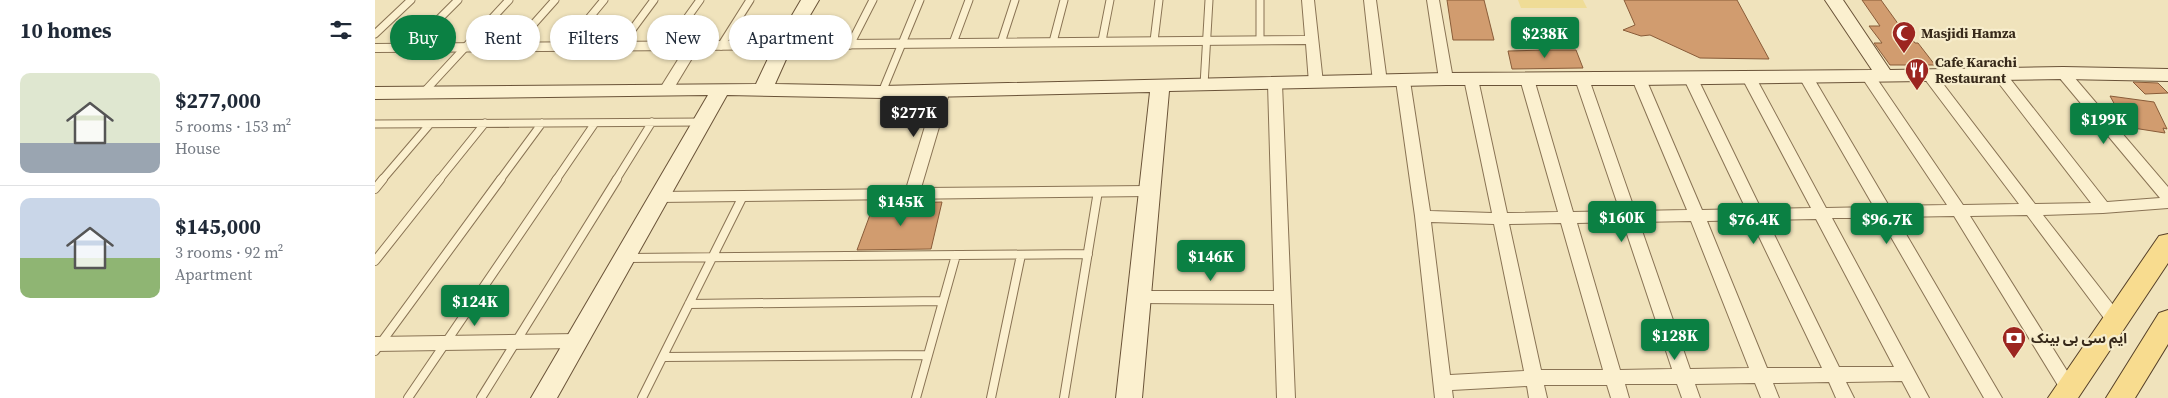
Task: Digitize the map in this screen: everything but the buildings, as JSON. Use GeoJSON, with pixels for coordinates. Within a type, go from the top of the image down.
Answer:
{"type":"FeatureCollection","features":[{"type":"Feature","properties":{"kind":"main road"},"geometry":{"type":"LineString","coordinates":[[2065,393],[2168,243]]}},
{"type":"Feature","properties":{"kind":"main road"},"geometry":{"type":"LineString","coordinates":[[2120,398],[2168,321]]}},
{"type":"Feature","properties":{"kind":"street"},"geometry":{"type":"LineString","coordinates":[[801,15],[810,0]]}},
{"type":"Feature","properties":{"kind":"street"},"geometry":{"type":"LineString","coordinates":[[1308,0],[1316,84]]}},
{"type":"Feature","properties":{"kind":"street"},"geometry":{"type":"LineString","coordinates":[[1370,0],[1380,82]]}},
{"type":"Feature","properties":{"kind":"street"},"geometry":{"type":"LineString","coordinates":[[1433,0],[1446,79]]}},
{"type":"Feature","properties":{"kind":"street"},"geometry":{"type":"LineString","coordinates":[[1834,0],[2065,393]]}},
{"type":"Feature","properties":{"kind":"street"},"geometry":{"type":"LineString","coordinates":[[852,45],[1311,40]]}},
{"type":"Feature","properties":{"kind":"street"},"geometry":{"type":"LineString","coordinates":[[721,46],[729,46]]}},
{"type":"Feature","properties":{"kind":"street"},"geometry":{"type":"LineString","coordinates":[[456,47],[465,47]]}},
{"type":"Feature","properties":{"kind":"street"},"geometry":{"type":"LineString","coordinates":[[375,48],[390,48]]}},
{"type":"Feature","properties":{"kind":"street"},"geometry":{"type":"LineString","coordinates":[[666,90],[684,60]]}},
{"type":"Feature","properties":{"kind":"street"},"geometry":{"type":"LineString","coordinates":[[763,89],[776,60]]}},
{"type":"Feature","properties":{"kind":"street"},"geometry":{"type":"LineString","coordinates":[[375,93],[721,89],[882,92],[1316,84],[1446,79],[1749,78],[2063,73],[2168,75]]}},
{"type":"Feature","properties":{"kind":"street"},"geometry":{"type":"LineString","coordinates":[[2063,73],[2168,198]]}},
{"type":"Feature","properties":{"kind":"street"},"geometry":{"type":"LineString","coordinates":[[1999,74],[2103,208]]}},
{"type":"Feature","properties":{"kind":"street"},"geometry":{"type":"LineString","coordinates":[[1929,75],[2115,320]]}},
{"type":"Feature","properties":{"kind":"street"},"geometry":{"type":"LineString","coordinates":[[1806,77],[1887,212],[1993,398]]}},
{"type":"Feature","properties":{"kind":"street"},"geometry":{"type":"LineString","coordinates":[[1691,78],[1845,398]]}},
{"type":"Feature","properties":{"kind":"street"},"geometry":{"type":"LineString","coordinates":[[1749,78],[1920,398]]}},
{"type":"Feature","properties":{"kind":"street"},"geometry":{"type":"LineString","coordinates":[[1527,79],[1620,398]]}},
{"type":"Feature","properties":{"kind":"street"},"geometry":{"type":"LineString","coordinates":[[1582,79],[1691,398]]}},
{"type":"Feature","properties":{"kind":"street"},"geometry":{"type":"LineString","coordinates":[[1639,79],[1697,216],[1770,398]]}},
{"type":"Feature","properties":{"kind":"street"},"geometry":{"type":"LineString","coordinates":[[1471,80],[1538,398]]}},
{"type":"Feature","properties":{"kind":"street"},"geometry":{"type":"LineString","coordinates":[[1403,81],[1423,216],[1443,391],[1533,378],[1908,374]]}},
{"type":"Feature","properties":{"kind":"street"},"geometry":{"type":"LineString","coordinates":[[1275,84],[1286,398]]}},
{"type":"Feature","properties":{"kind":"street"},"geometry":{"type":"LineString","coordinates":[[1129,398],[1148,190],[1160,86]]}},
{"type":"Feature","properties":{"kind":"street"},"geometry":{"type":"LineString","coordinates":[[544,398],[721,89]]}},
{"type":"Feature","properties":{"kind":"street"},"geometry":{"type":"LineString","coordinates":[[912,194],[943,90]]}},
{"type":"Feature","properties":{"kind":"street"},"geometry":{"type":"LineString","coordinates":[[659,197],[1148,190]]}},
{"type":"Feature","properties":{"kind":"street"},"geometry":{"type":"LineString","coordinates":[[1423,216],[1499,219],[1823,214],[2103,208],[2168,204]]}},
{"type":"Feature","properties":{"kind":"street"},"geometry":{"type":"LineString","coordinates":[[1138,297],[1283,298]]}},
{"type":"Feature","properties":{"kind":"street"},"geometry":{"type":"LineString","coordinates":[[377,347],[445,343],[577,341]]}},
{"type":"Feature","properties":{"kind":"lane"},"geometry":{"type":"LineString","coordinates":[[375,34],[411,0]]}},
{"type":"Feature","properties":{"kind":"lane"},"geometry":{"type":"LineString","coordinates":[[443,15],[458,0]]}},
{"type":"Feature","properties":{"kind":"lane"},"geometry":{"type":"LineString","coordinates":[[423,93],[509,0]]}},
{"type":"Feature","properties":{"kind":"lane"},"geometry":{"type":"LineString","coordinates":[[540,17],[555,0]]}},
{"type":"Feature","properties":{"kind":"lane"},"geometry":{"type":"LineString","coordinates":[[591,15],[603,0]]}},
{"type":"Feature","properties":{"kind":"lane"},"geometry":{"type":"LineString","coordinates":[[637,23],[654,0]]}},
{"type":"Feature","properties":{"kind":"lane"},"geometry":{"type":"LineString","coordinates":[[689,15],[700,0]]}},
{"type":"Feature","properties":{"kind":"lane"},"geometry":{"type":"LineString","coordinates":[[721,46],[750,0]]}},
{"type":"Feature","properties":{"kind":"lane"},"geometry":{"type":"LineString","coordinates":[[852,39],[873,0]]}},
{"type":"Feature","properties":{"kind":"lane"},"geometry":{"type":"LineString","coordinates":[[882,92],[920,0]]}},
{"type":"Feature","properties":{"kind":"lane"},"geometry":{"type":"LineString","coordinates":[[953,43],[969,0]]}},
{"type":"Feature","properties":{"kind":"lane"},"geometry":{"type":"LineString","coordinates":[[1001,43],[1015,0]]}},
{"type":"Feature","properties":{"kind":"lane"},"geometry":{"type":"LineString","coordinates":[[1053,42],[1064,0]]}},
{"type":"Feature","properties":{"kind":"lane"},"geometry":{"type":"LineString","coordinates":[[1102,41],[1110,0]]}},
{"type":"Feature","properties":{"kind":"lane"},"geometry":{"type":"LineString","coordinates":[[1155,41],[1159,0]]}},
{"type":"Feature","properties":{"kind":"lane"},"geometry":{"type":"LineString","coordinates":[[1205,86],[1209,0]]}},
{"type":"Feature","properties":{"kind":"lane"},"geometry":{"type":"LineString","coordinates":[[1260,0],[1260,40]]}},
{"type":"Feature","properties":{"kind":"lane"},"geometry":{"type":"LineString","coordinates":[[481,398],[652,122]]}},
{"type":"Feature","properties":{"kind":"lane"},"geometry":{"type":"LineString","coordinates":[[377,126],[485,123],[702,122]]}},
{"type":"Feature","properties":{"kind":"lane"},"geometry":{"type":"LineString","coordinates":[[375,261],[485,123]]}},
{"type":"Feature","properties":{"kind":"lane"},"geometry":{"type":"LineString","coordinates":[[377,347],[542,123]]}},
{"type":"Feature","properties":{"kind":"lane"},"geometry":{"type":"LineString","coordinates":[[408,398],[595,123]]}},
{"type":"Feature","properties":{"kind":"lane"},"geometry":{"type":"LineString","coordinates":[[375,189],[430,124]]}},
{"type":"Feature","properties":{"kind":"lane"},"geometry":{"type":"LineString","coordinates":[[1064,398],[1098,191]]}},
{"type":"Feature","properties":{"kind":"lane"},"geometry":{"type":"LineString","coordinates":[[642,398],[743,196]]}},
{"type":"Feature","properties":{"kind":"lane"},"geometry":{"type":"LineString","coordinates":[[624,258],[1088,254]]}},
{"type":"Feature","properties":{"kind":"lane"},"geometry":{"type":"LineString","coordinates":[[916,398],[956,255]]}},
{"type":"Feature","properties":{"kind":"lane"},"geometry":{"type":"LineString","coordinates":[[991,398],[1021,255]]}},
{"type":"Feature","properties":{"kind":"lane"},"geometry":{"type":"LineString","coordinates":[[689,304],[943,301]]}},
{"type":"Feature","properties":{"kind":"lane"},"geometry":{"type":"LineString","coordinates":[[663,357],[928,356]]}},
{"type":"Feature","properties":{"kind":"sand"},"geometry":{"type":"Polygon","coordinates":[[[1518,0],[1583,0],[1587,8],[1521,8],[1518,0]]]}},
{"type":"Feature","properties":{"kind":"place","name":"Masjidi Hamza"},"geometry":{"type":"Point","coordinates":[1904,54]}},
{"type":"Feature","properties":{"kind":"place","name":"Cafe Karachi Restaurant"},"geometry":{"type":"Point","coordinates":[1917,91]}},
{"type":"Feature","properties":{"kind":"place","name":"ایم سی بی بینک"},"geometry":{"type":"Point","coordinates":[2014,359]}}]}
